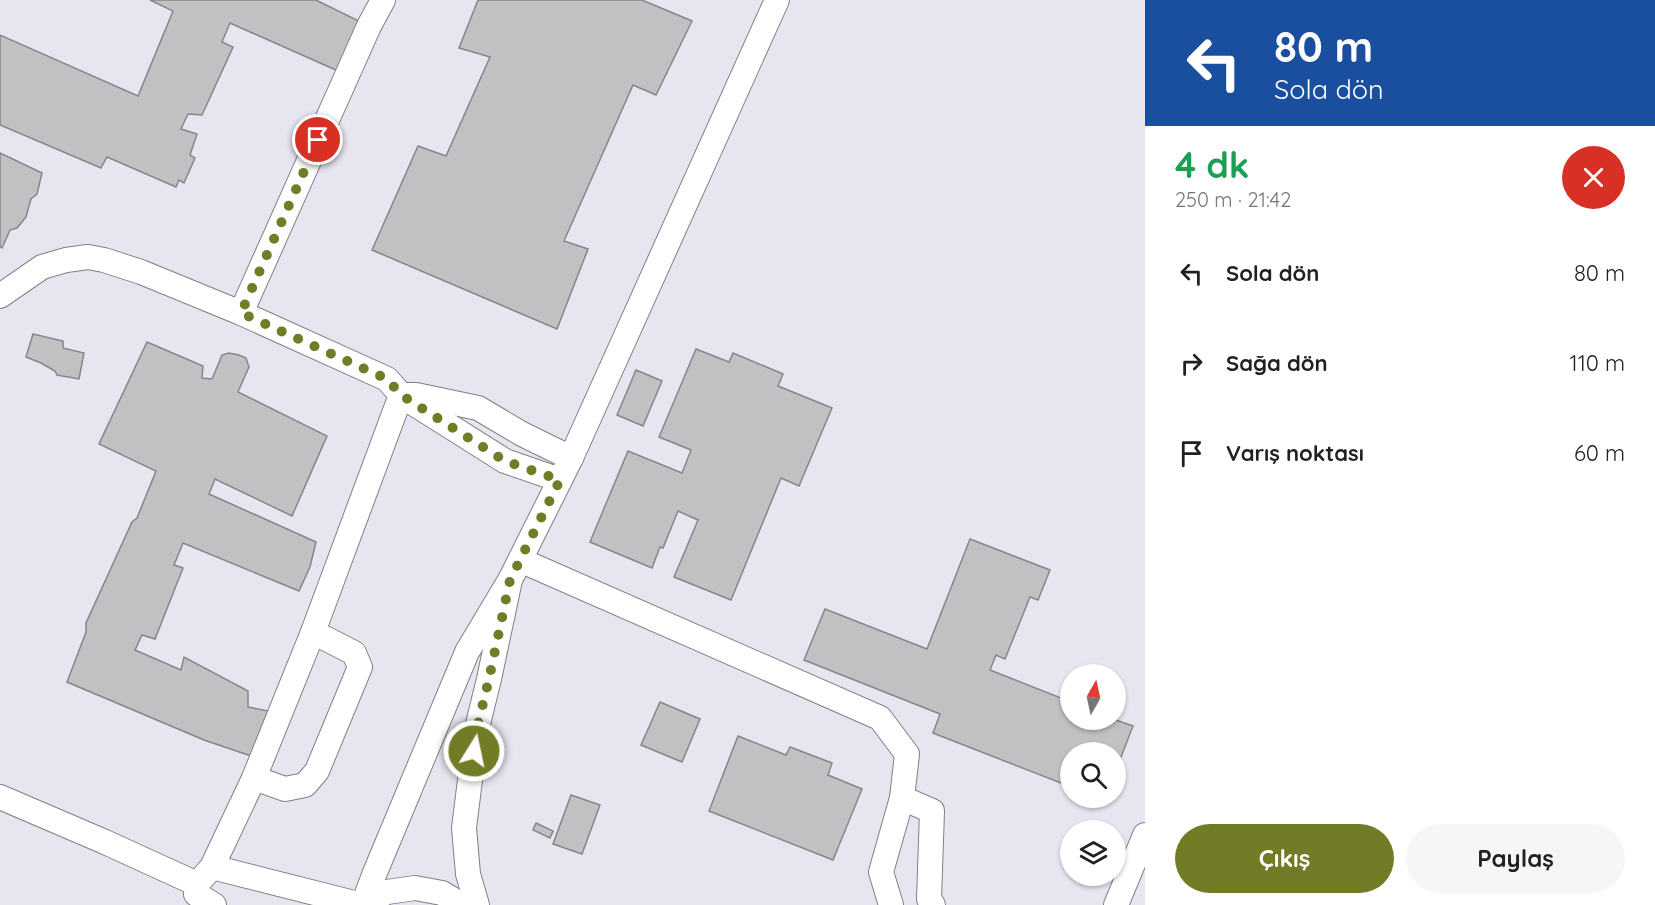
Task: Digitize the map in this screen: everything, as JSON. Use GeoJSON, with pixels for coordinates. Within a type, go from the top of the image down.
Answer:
{"type":"FeatureCollection","features":[{"type":"Feature","properties":{"kind":"street"},"geometry":{"type":"LineString","coordinates":[[241,313],[382,0]]}},
{"type":"Feature","properties":{"kind":"street"},"geometry":{"type":"LineString","coordinates":[[363,905],[467,652],[515,570],[572,458],[771,2]]}},
{"type":"Feature","properties":{"kind":"street"},"geometry":{"type":"LineString","coordinates":[[0,296],[42,267],[66,260],[88,258],[104,260],[141,272],[241,313],[387,379],[401,395],[505,461],[560,480]]}},
{"type":"Feature","properties":{"kind":"street"},"geometry":{"type":"LineString","coordinates":[[0,269],[21,281]]}},
{"type":"Feature","properties":{"kind":"street"},"geometry":{"type":"LineString","coordinates":[[401,395],[416,395],[478,408],[522,434],[572,458]]}},
{"type":"Feature","properties":{"kind":"street"},"geometry":{"type":"LineString","coordinates":[[214,905],[196,894],[254,778],[313,632],[401,395]]}},
{"type":"Feature","properties":{"kind":"street"},"geometry":{"type":"LineString","coordinates":[[515,570],[880,718],[908,754],[902,798],[881,872],[891,905]]}},
{"type":"Feature","properties":{"kind":"street"},"geometry":{"type":"LineString","coordinates":[[477,905],[468,874],[464,828],[476,732],[515,570]]}},
{"type":"Feature","properties":{"kind":"street"},"geometry":{"type":"LineString","coordinates":[[254,778],[285,789],[305,785],[317,771],[360,667],[354,653],[313,632]]}},
{"type":"Feature","properties":{"kind":"street"},"geometry":{"type":"LineString","coordinates":[[0,797],[105,842],[205,876],[363,905],[387,892],[415,888],[442,893],[462,905]]}},
{"type":"Feature","properties":{"kind":"street"},"geometry":{"type":"LineString","coordinates":[[902,798],[932,811],[929,899],[933,905]]}},
{"type":"Feature","properties":{"kind":"street"},"geometry":{"type":"LineString","coordinates":[[1116,905],[1145,835]]}},
{"type":"Feature","properties":{"kind":"shaded area"},"geometry":{"type":"Polygon","coordinates":[[[0,0],[1145,0],[1145,905],[0,905],[0,0]]]}},
{"type":"Feature","properties":{"kind":"building"},"geometry":{"type":"Polygon","coordinates":[[[150,0],[316,0],[369,26],[347,75],[230,23],[222,42],[233,47],[202,115],[188,114],[181,129],[197,134],[190,155],[195,158],[184,183],[179,180],[176,187],[107,157],[101,168],[0,125],[0,35],[138,96],[173,11],[150,0]]]}},
{"type":"Feature","properties":{"kind":"building"},"geometry":{"type":"Polygon","coordinates":[[[478,0],[642,0],[692,21],[656,95],[633,85],[564,241],[588,249],[557,329],[372,250],[418,146],[446,156],[490,57],[459,48],[478,0]]]}},
{"type":"Feature","properties":{"kind":"building"},"geometry":{"type":"Polygon","coordinates":[[[0,153],[42,173],[37,194],[31,199],[26,217],[17,228],[10,230],[2,248],[0,247],[0,153]]]}},
{"type":"Feature","properties":{"kind":"building"},"geometry":{"type":"Polygon","coordinates":[[[33,334],[63,341],[63,348],[84,353],[79,379],[57,375],[55,371],[26,357],[33,334]]]}},
{"type":"Feature","properties":{"kind":"building"},"geometry":{"type":"Polygon","coordinates":[[[147,342],[203,366],[202,378],[212,379],[222,355],[229,353],[246,358],[249,367],[238,392],[327,436],[292,516],[215,479],[209,494],[316,542],[310,567],[299,591],[183,543],[174,565],[183,568],[155,639],[142,635],[135,650],[181,670],[184,657],[248,691],[248,707],[268,711],[254,757],[204,740],[67,682],[86,632],[86,623],[132,522],[137,518],[156,471],[99,444],[147,342]]]}},
{"type":"Feature","properties":{"kind":"building"},"geometry":{"type":"Polygon","coordinates":[[[696,349],[729,362],[733,353],[783,374],[778,386],[832,408],[799,486],[781,478],[731,600],[674,577],[698,520],[678,511],[652,568],[590,542],[628,451],[682,473],[691,450],[659,437],[696,349]]]}},
{"type":"Feature","properties":{"kind":"building"},"geometry":{"type":"Polygon","coordinates":[[[636,370],[662,381],[643,426],[617,415],[636,370]]]}},
{"type":"Feature","properties":{"kind":"building"},"geometry":{"type":"Polygon","coordinates":[[[970,539],[1050,570],[1038,600],[1030,597],[1005,659],[996,655],[990,670],[1060,698],[1060,730],[1126,730],[1126,724],[1133,726],[1126,744],[1126,742],[1060,742],[1060,783],[933,733],[940,714],[804,660],[825,609],[927,649],[970,539]]]}},
{"type":"Feature","properties":{"kind":"building"},"geometry":{"type":"Polygon","coordinates":[[[660,702],[700,719],[682,762],[641,745],[660,702]]]}},
{"type":"Feature","properties":{"kind":"building"},"geometry":{"type":"Polygon","coordinates":[[[738,736],[786,755],[790,747],[832,763],[828,775],[862,789],[833,860],[709,811],[738,736]]]}},
{"type":"Feature","properties":{"kind":"building"},"geometry":{"type":"Polygon","coordinates":[[[571,795],[600,805],[582,854],[553,844],[571,795]]]}},
{"type":"Feature","properties":{"kind":"building"},"geometry":{"type":"Polygon","coordinates":[[[536,823],[553,831],[550,838],[533,830],[536,823]]]}},
{"type":"Feature","properties":{"kind":"route"},"geometry":{"type":"LineString","coordinates":[[318,140],[241,313],[387,379],[401,395],[505,461],[560,480],[510,580],[476,732],[474,751]]}}]}
